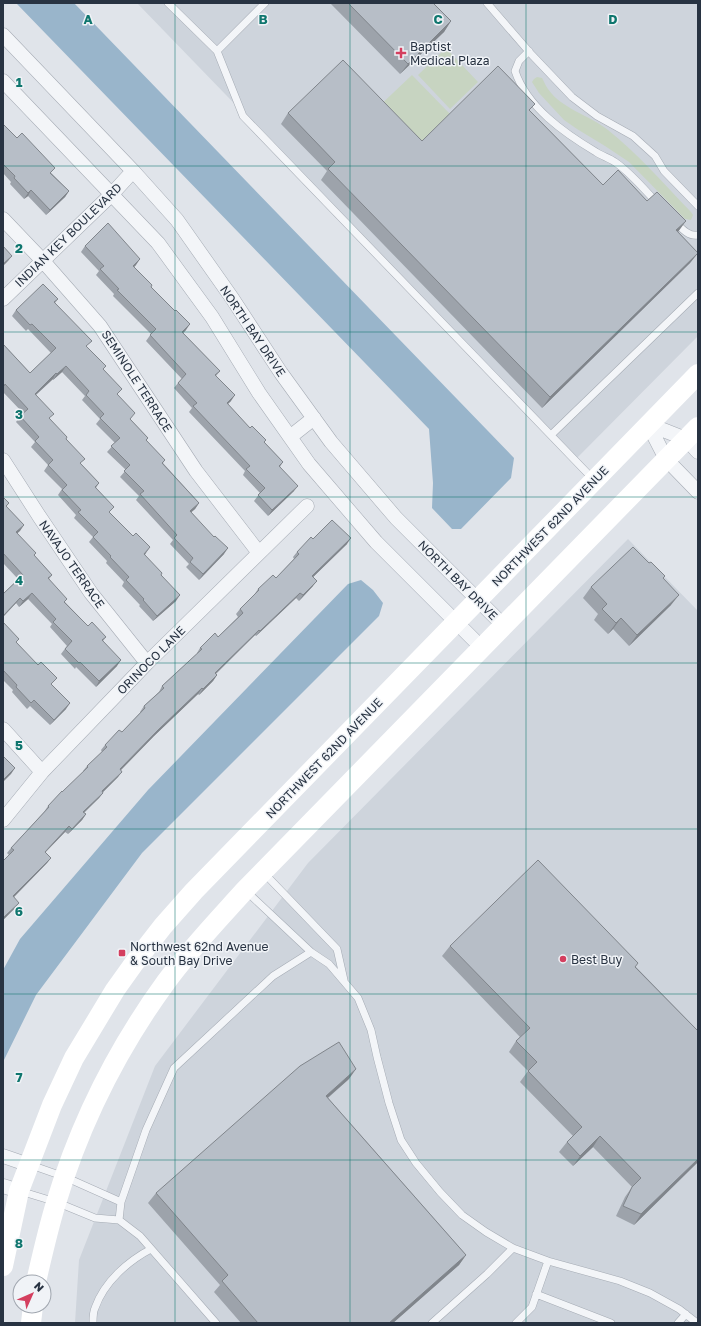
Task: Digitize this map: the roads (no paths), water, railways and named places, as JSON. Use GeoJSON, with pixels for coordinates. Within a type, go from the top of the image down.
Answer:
{"type":"FeatureCollection","features":[{"type":"Feature","properties":{"kind":"street","name":"NORTH BAY DRIVE"},"geometry":{"type":"LineString","coordinates":[[3,35],[133,171],[176,220],[232,298],[281,373],[331,442],[396,518],[504,626]]}},
{"type":"Feature","properties":{"kind":"street"},"geometry":{"type":"LineString","coordinates":[[3,81],[158,243],[212,317],[259,393],[309,464],[376,542],[482,648]]}},
{"type":"Feature","properties":{"kind":"street","name":"INDIAN KEY BOULEVARD"},"geometry":{"type":"LineString","coordinates":[[3,299],[112,194],[133,171]]}},
{"type":"Feature","properties":{"kind":"street","name":"SEMINOLE TERRACE"},"geometry":{"type":"LineString","coordinates":[[3,219],[43,261],[100,326],[196,471],[259,553]]}},
{"type":"Feature","properties":{"kind":"street","name":"NORTHWEST 62ND AVENUE"},"geometry":{"type":"LineString","coordinates":[[3,1266],[11,1188],[29,1165],[52,1106],[74,1058],[115,990],[163,926],[199,885],[698,374]]}},
{"type":"Feature","properties":{"kind":"street"},"geometry":{"type":"LineString","coordinates":[[290,437],[314,418]]}},
{"type":"Feature","properties":{"kind":"street"},"geometry":{"type":"LineString","coordinates":[[648,424],[694,440]]}},
{"type":"Feature","properties":{"kind":"street"},"geometry":{"type":"LineString","coordinates":[[648,424],[666,459],[698,492]]}},
{"type":"Feature","properties":{"kind":"street"},"geometry":{"type":"LineString","coordinates":[[38,1274],[56,1202],[78,1140],[97,1096],[143,1014],[167,981],[194,947],[263,872],[666,459],[694,440]]}},
{"type":"Feature","properties":{"kind":"street","name":"NAVAJO TERRACE"},"geometry":{"type":"LineString","coordinates":[[3,460],[91,594],[147,663]]}},
{"type":"Feature","properties":{"kind":"street","name":"ORINOCO LANE"},"geometry":{"type":"LineString","coordinates":[[3,820],[42,772],[147,663],[307,506]]}},
{"type":"Feature","properties":{"kind":"street"},"geometry":{"type":"LineString","coordinates":[[3,729],[42,772]]}},
{"type":"Feature","properties":{"kind":"street"},"geometry":{"type":"LineString","coordinates":[[3,1156],[29,1165]]}},
{"type":"Feature","properties":{"kind":"lane"},"geometry":{"type":"LineString","coordinates":[[168,3],[216,51],[243,116],[594,480]]}},
{"type":"Feature","properties":{"kind":"lane"},"geometry":{"type":"LineString","coordinates":[[216,51],[265,3]]}},
{"type":"Feature","properties":{"kind":"lane"},"geometry":{"type":"LineString","coordinates":[[487,3],[572,97],[597,116],[634,136],[655,156],[664,171],[698,206]]}},
{"type":"Feature","properties":{"kind":"lane"},"geometry":{"type":"LineString","coordinates":[[529,51],[519,61],[515,71],[519,83],[537,106],[558,126],[574,138],[615,162],[689,234],[695,236],[698,234]]}},
{"type":"Feature","properties":{"kind":"lane"},"geometry":{"type":"LineString","coordinates":[[551,435],[698,293]]}},
{"type":"Feature","properties":{"kind":"lane"},"geometry":{"type":"LineString","coordinates":[[263,872],[336,949],[344,982]]}},
{"type":"Feature","properties":{"kind":"lane"},"geometry":{"type":"LineString","coordinates":[[246,890],[311,952],[329,964],[358,998],[371,1030],[389,1103],[401,1140],[416,1163],[462,1215],[486,1232],[513,1248],[548,1261],[620,1282],[644,1291],[679,1309],[698,1323]]}},
{"type":"Feature","properties":{"kind":"lane"},"geometry":{"type":"LineString","coordinates":[[119,1220],[121,1202],[146,1130],[174,1068],[273,976],[311,952]]}},
{"type":"Feature","properties":{"kind":"lane"},"geometry":{"type":"LineString","coordinates":[[29,1165],[65,1177],[121,1202]]}},
{"type":"Feature","properties":{"kind":"lane"},"geometry":{"type":"LineString","coordinates":[[11,1188],[56,1202],[96,1218],[119,1220],[140,1236],[216,1323]]}},
{"type":"Feature","properties":{"kind":"lane"},"geometry":{"type":"LineString","coordinates":[[432,1323],[487,1274],[513,1248]]}},
{"type":"Feature","properties":{"kind":"lane"},"geometry":{"type":"LineString","coordinates":[[93,1323],[94,1309],[102,1293],[109,1284],[139,1255],[152,1249]]}},
{"type":"Feature","properties":{"kind":"lane"},"geometry":{"type":"LineString","coordinates":[[516,1323],[532,1307],[548,1261]]}},
{"type":"Feature","properties":{"kind":"lane"},"geometry":{"type":"LineString","coordinates":[[536,1294],[611,1323]]}},
{"type":"Feature","properties":{"kind":"lane"},"geometry":{"type":"LineString","coordinates":[[678,1323],[686,1314]]}},
{"type":"Feature","properties":{"kind":"water"},"geometry":{"type":"Polygon","coordinates":[[[16,3],[74,3],[514,458],[511,478],[461,529],[452,529],[432,508],[433,483],[429,429],[16,3]]]}},
{"type":"Feature","properties":{"kind":"water"},"geometry":{"type":"Polygon","coordinates":[[[361,580],[373,590],[383,603],[379,616],[142,853],[36,995],[3,1062],[3,970],[20,939],[148,790],[348,584],[361,580]]]}},
{"type":"Feature","properties":{"kind":"place","name":"Baptist Medical Plaza"},"geometry":{"type":"Point","coordinates":[401,53]}},
{"type":"Feature","properties":{"kind":"place","name":"Northwest 62nd Avenue & South Bay Drive"},"geometry":{"type":"Point","coordinates":[122,953]}},
{"type":"Feature","properties":{"kind":"place","name":"Best Buy"},"geometry":{"type":"Point","coordinates":[563,959]}}]}
